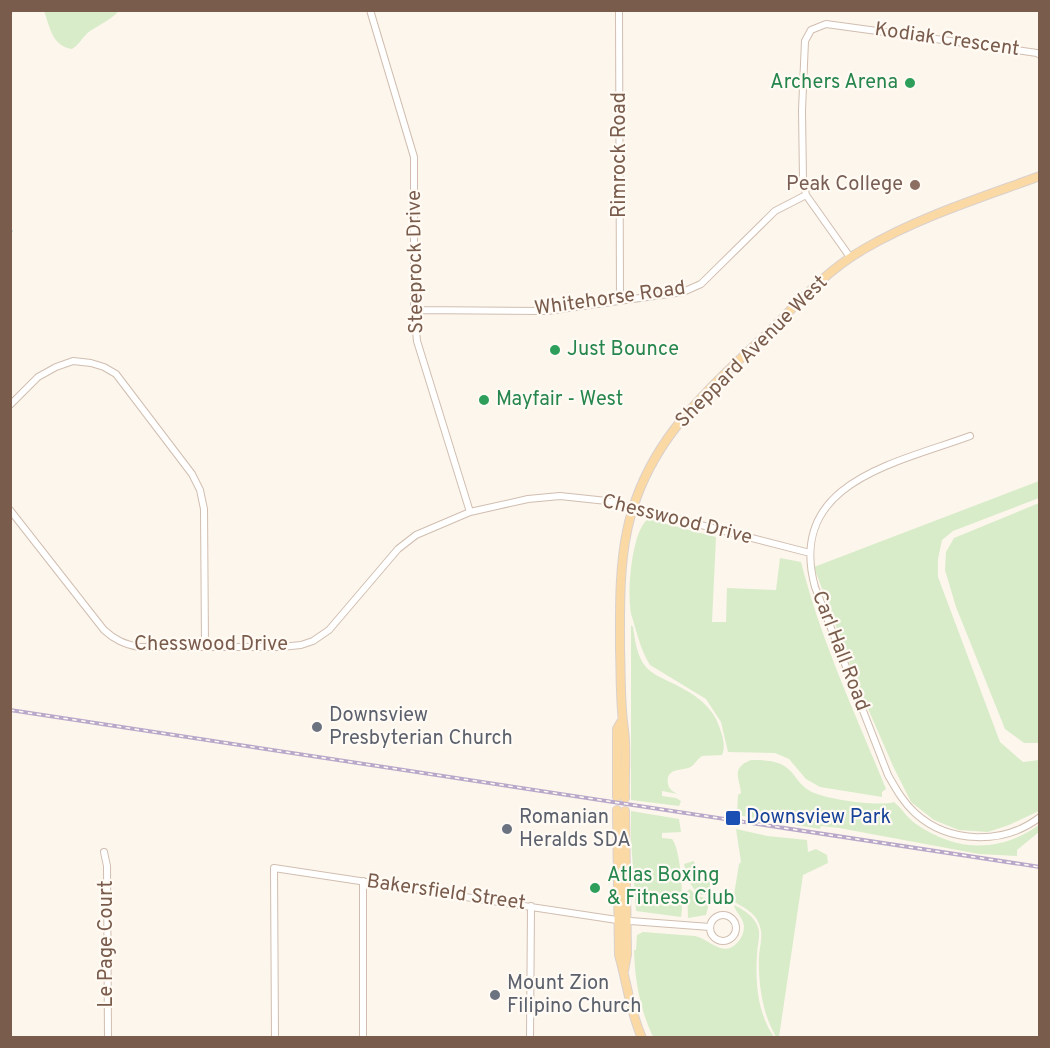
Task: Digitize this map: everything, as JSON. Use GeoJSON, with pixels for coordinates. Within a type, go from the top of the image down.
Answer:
{"type":"FeatureCollection","features":[{"type":"Feature","properties":{"kind":"main road","name":"Sheppard Avenue West"},"geometry":{"type":"LineString","coordinates":[[621,797],[624,728],[621,723],[620,602],[623,559],[633,508],[654,460],[682,418],[803,298],[850,257],[888,235],[923,219],[1040,176]]}},
{"type":"Feature","properties":{"kind":"main road"},"geometry":{"type":"LineString","coordinates":[[621,810],[622,920],[627,954],[624,974],[627,996],[642,1038]]}},
{"type":"Feature","properties":{"kind":"street","name":"Steeprock Drive"},"geometry":{"type":"LineString","coordinates":[[370,10],[414,158],[414,310],[419,351],[470,512]]}},
{"type":"Feature","properties":{"kind":"street","name":"Rimrock Road"},"geometry":{"type":"LineString","coordinates":[[619,10],[620,300]]}},
{"type":"Feature","properties":{"kind":"street","name":"Kodiak Crescent"},"geometry":{"type":"LineString","coordinates":[[850,257],[806,195],[803,180],[802,110],[805,41],[811,30],[826,24],[1040,55]]}},
{"type":"Feature","properties":{"kind":"street","name":"Whitehorse Road"},"geometry":{"type":"LineString","coordinates":[[414,310],[547,311],[670,294],[695,288],[775,211],[806,195]]}},
{"type":"Feature","properties":{"kind":"street"},"geometry":{"type":"LineString","coordinates":[[10,405],[38,377],[56,366],[73,361],[91,363],[116,374],[192,474],[200,490],[204,509],[205,646]]}},
{"type":"Feature","properties":{"kind":"street","name":"Carl Hall Road"},"geometry":{"type":"LineString","coordinates":[[970,436],[877,470],[844,488],[830,501],[819,517],[810,553],[811,567],[815,587],[888,775],[904,802],[919,816],[938,828],[968,837],[991,837],[1010,832],[1040,817]]}},
{"type":"Feature","properties":{"kind":"street","name":"Chesswood Drive"},"geometry":{"type":"LineString","coordinates":[[10,510],[98,622],[114,639],[138,647],[281,647],[313,641],[329,630],[404,543],[424,530],[470,512],[528,499],[560,496],[586,498],[810,553]]}},
{"type":"Feature","properties":{"kind":"street","name":"Le Page Court"},"geometry":{"type":"LineString","coordinates":[[104,852],[107,866],[108,1038]]}},
{"type":"Feature","properties":{"kind":"street","name":"Bakersfield Street"},"geometry":{"type":"LineString","coordinates":[[275,1038],[274,868],[622,920],[710,927]]}},
{"type":"Feature","properties":{"kind":"street"},"geometry":{"type":"LineString","coordinates":[[363,881],[363,1038]]}},
{"type":"Feature","properties":{"kind":"street"},"geometry":{"type":"LineString","coordinates":[[530,1038],[531,906]]}},
{"type":"Feature","properties":{"kind":"street"},"geometry":{"type":"LineString","coordinates":[[722,915],[734,921],[736,930],[732,938],[719,941],[712,935],[710,927],[714,919],[722,915]]}},
{"type":"Feature","properties":{"kind":"green space"},"geometry":{"type":"Polygon","coordinates":[[[44,10],[119,11],[85,35],[72,49],[56,40],[44,10]]]}},
{"type":"Feature","properties":{"kind":"green space"},"geometry":{"type":"Polygon","coordinates":[[[1039,481],[1039,498],[953,531],[942,540],[938,559],[938,577],[1000,742],[1023,762],[1039,760],[1039,811],[988,832],[959,830],[934,820],[911,802],[856,681],[814,567],[1039,481]]]}},
{"type":"Feature","properties":{"kind":"green space"},"geometry":{"type":"Polygon","coordinates":[[[1039,503],[1039,743],[1024,743],[1005,729],[956,607],[945,570],[946,552],[954,538],[1039,503]]]}},
{"type":"Feature","properties":{"kind":"green space"},"geometry":{"type":"Polygon","coordinates":[[[648,519],[716,537],[712,622],[726,622],[727,588],[776,590],[780,558],[801,562],[818,620],[886,789],[882,792],[882,797],[820,787],[806,779],[789,759],[775,753],[728,752],[721,722],[706,699],[650,665],[642,648],[630,608],[631,566],[634,551],[637,537],[648,519]]]}},
{"type":"Feature","properties":{"kind":"green space"},"geometry":{"type":"Polygon","coordinates":[[[631,625],[638,653],[646,667],[654,674],[702,701],[713,714],[723,738],[722,755],[702,756],[689,768],[676,770],[669,774],[669,786],[678,794],[662,791],[662,796],[676,798],[681,801],[679,806],[631,800],[631,625]]]}},
{"type":"Feature","properties":{"kind":"green space"},"geometry":{"type":"Polygon","coordinates":[[[751,760],[769,761],[785,766],[805,788],[817,794],[865,803],[894,802],[916,824],[947,840],[962,844],[978,846],[1009,841],[1039,825],[1039,832],[1017,850],[1017,856],[979,854],[839,828],[821,826],[820,829],[737,815],[738,795],[741,793],[738,770],[744,763],[751,760]]]}},
{"type":"Feature","properties":{"kind":"green space"},"geometry":{"type":"Polygon","coordinates":[[[631,811],[679,819],[681,832],[662,833],[662,838],[672,839],[678,853],[682,889],[681,917],[636,911],[631,811]]]}},
{"type":"Feature","properties":{"kind":"green space"},"geometry":{"type":"Polygon","coordinates":[[[736,829],[767,836],[807,840],[808,852],[816,849],[827,855],[828,863],[803,875],[779,1037],[776,1037],[767,1018],[762,998],[759,966],[761,933],[758,922],[750,911],[733,901],[741,862],[736,829]]]}},
{"type":"Feature","properties":{"kind":"green space"},"geometry":{"type":"Polygon","coordinates":[[[694,861],[697,877],[710,881],[710,894],[702,895],[696,892],[688,880],[684,864],[694,861]]]}},
{"type":"Feature","properties":{"kind":"green space"},"geometry":{"type":"Polygon","coordinates":[[[690,889],[697,896],[710,899],[706,915],[688,918],[687,891],[690,889]]]}},
{"type":"Feature","properties":{"kind":"green space"},"geometry":{"type":"Polygon","coordinates":[[[734,905],[745,911],[758,927],[759,998],[764,1018],[774,1037],[653,1037],[637,984],[634,950],[636,950],[637,935],[643,932],[695,936],[726,949],[737,943],[744,928],[734,905]]]}},
{"type":"Feature","properties":{"kind":"waterway"},"geometry":{"type":"LineString","coordinates":[[10,22],[12,10]]}},
{"type":"Feature","properties":{"kind":"railway"},"geometry":{"type":"LineString","coordinates":[[10,710],[1040,867]]}},
{"type":"Feature","properties":{"kind":"place","name":"Archers Arena"},"geometry":{"type":"Point","coordinates":[910,83]}},
{"type":"Feature","properties":{"kind":"place","name":"Peak College"},"geometry":{"type":"Point","coordinates":[915,185]}},
{"type":"Feature","properties":{"kind":"place","name":"Just Bounce"},"geometry":{"type":"Point","coordinates":[555,350]}},
{"type":"Feature","properties":{"kind":"place","name":"Mayfair - West"},"geometry":{"type":"Point","coordinates":[484,400]}},
{"type":"Feature","properties":{"kind":"place","name":"Downsview Presbyterian Church"},"geometry":{"type":"Point","coordinates":[317,727]}},
{"type":"Feature","properties":{"kind":"place","name":"Downsview Park"},"geometry":{"type":"Point","coordinates":[733,818]}},
{"type":"Feature","properties":{"kind":"place","name":"Romanian Heralds SDA"},"geometry":{"type":"Point","coordinates":[507,829]}},
{"type":"Feature","properties":{"kind":"place","name":"Atlas Boxing & Fitness Club"},"geometry":{"type":"Point","coordinates":[595,888]}},
{"type":"Feature","properties":{"kind":"place","name":"Mount Zion Filipino Church"},"geometry":{"type":"Point","coordinates":[495,995]}}]}
